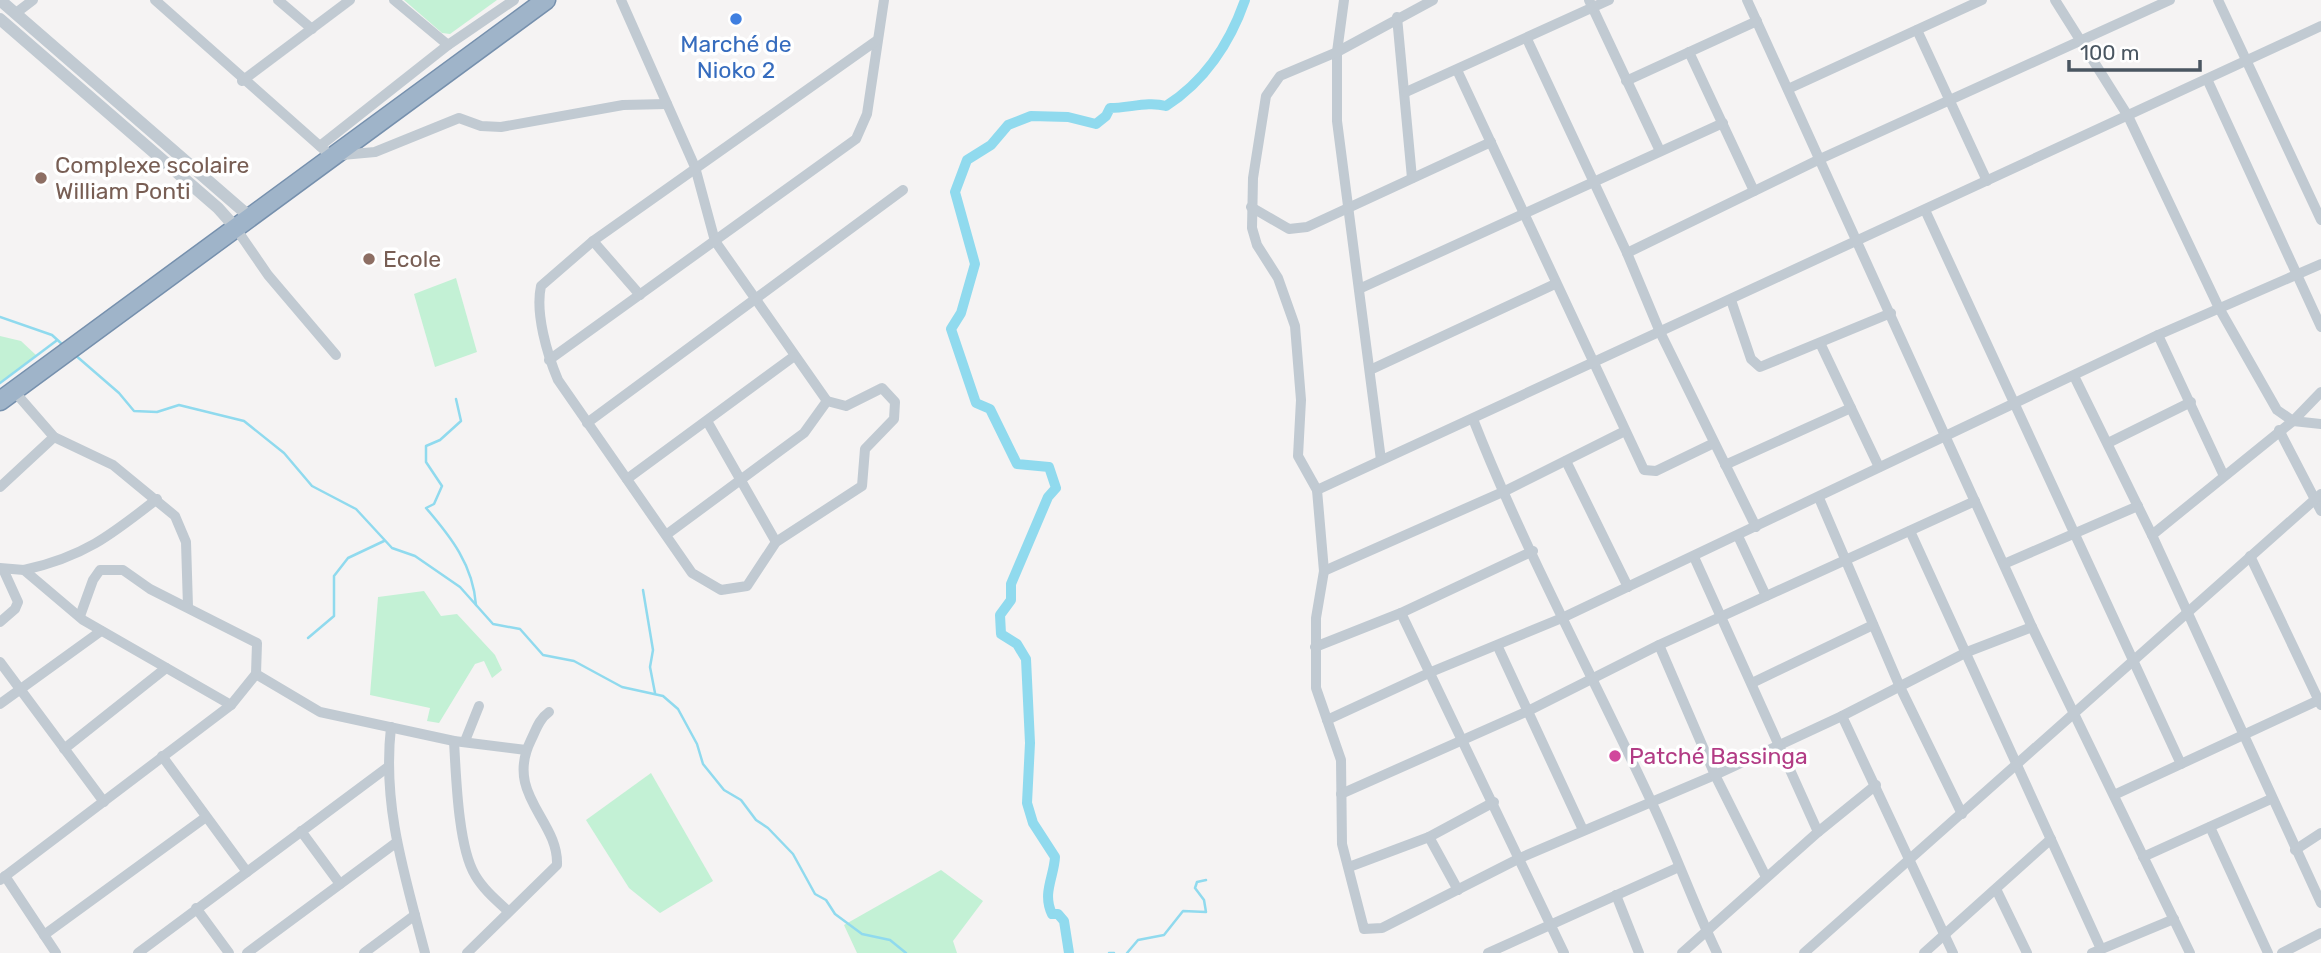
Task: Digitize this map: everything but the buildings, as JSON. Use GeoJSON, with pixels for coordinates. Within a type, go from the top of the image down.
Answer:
{"type":"FeatureCollection","features":[{"type":"Feature","properties":{"kind":"highway"},"geometry":{"type":"LineString","coordinates":[[7,396],[250,217],[326,151],[540,1]]}},
{"type":"Feature","properties":{"kind":"street"},"geometry":{"type":"LineString","coordinates":[[0,0],[250,217]]}},
{"type":"Feature","properties":{"kind":"street"},"geometry":{"type":"LineString","coordinates":[[16,13],[33,0]]}},
{"type":"Feature","properties":{"kind":"street"},"geometry":{"type":"LineString","coordinates":[[155,0],[242,81],[326,151],[375,152],[459,118],[481,126],[501,127],[613,107],[667,104]]}},
{"type":"Feature","properties":{"kind":"street"},"geometry":{"type":"LineString","coordinates":[[278,0],[312,29]]}},
{"type":"Feature","properties":{"kind":"street"},"geometry":{"type":"LineString","coordinates":[[242,81],[350,0]]}},
{"type":"Feature","properties":{"kind":"street"},"geometry":{"type":"LineString","coordinates":[[394,0],[448,45]]}},
{"type":"Feature","properties":{"kind":"street"},"geometry":{"type":"LineString","coordinates":[[326,151],[448,45],[514,0]]}},
{"type":"Feature","properties":{"kind":"street"},"geometry":{"type":"LineString","coordinates":[[621,0],[695,167],[715,241],[755,302],[827,401],[846,407],[882,388],[895,402],[897,413],[883,432],[866,445],[862,486],[776,542],[747,586],[721,590],[692,573],[558,380],[549,360],[540,301],[541,286],[593,241],[695,167],[876,41]]}},
{"type":"Feature","properties":{"kind":"street"},"geometry":{"type":"LineString","coordinates":[[549,360],[856,139],[867,114],[884,0]]}},
{"type":"Feature","properties":{"kind":"street"},"geometry":{"type":"LineString","coordinates":[[1343,0],[1337,52],[1337,121],[1381,460]]}},
{"type":"Feature","properties":{"kind":"street"},"geometry":{"type":"LineString","coordinates":[[1433,0],[1337,52],[1280,76],[1266,96],[1251,207],[1257,245],[1278,278],[1295,326],[1301,400],[1298,456],[1317,490],[1324,571],[1315,647],[1316,688],[1341,760],[1340,828],[1364,929],[1382,928],[1520,858],[1715,775],[1842,716],[1967,652],[2032,626]]}},
{"type":"Feature","properties":{"kind":"street"},"geometry":{"type":"LineString","coordinates":[[1406,92],[1527,39],[1591,4],[1609,0]]}},
{"type":"Feature","properties":{"kind":"street"},"geometry":{"type":"LineString","coordinates":[[1747,0],[2032,626],[2190,953]]}},
{"type":"Feature","properties":{"kind":"street"},"geometry":{"type":"LineString","coordinates":[[1788,89],[1982,0]]}},
{"type":"Feature","properties":{"kind":"street"},"geometry":{"type":"LineString","coordinates":[[2055,0],[2128,116],[2220,308],[2277,410],[2293,421],[2321,424]]}},
{"type":"Feature","properties":{"kind":"street"},"geometry":{"type":"LineString","coordinates":[[1627,253],[1820,159],[2170,0]]}},
{"type":"Feature","properties":{"kind":"street"},"geometry":{"type":"LineString","coordinates":[[2218,0],[2321,220]]}},
{"type":"Feature","properties":{"kind":"street"},"geometry":{"type":"LineString","coordinates":[[1591,4],[1660,151]]}},
{"type":"Feature","properties":{"kind":"street"},"geometry":{"type":"LineString","coordinates":[[1397,18],[1412,178]]}},
{"type":"Feature","properties":{"kind":"street"},"geometry":{"type":"LineString","coordinates":[[1,21],[218,208],[336,355]]}},
{"type":"Feature","properties":{"kind":"street"},"geometry":{"type":"LineString","coordinates":[[1626,81],[1757,21]]}},
{"type":"Feature","properties":{"kind":"street"},"geometry":{"type":"LineString","coordinates":[[1317,490],[2321,26]]}},
{"type":"Feature","properties":{"kind":"street"},"geometry":{"type":"LineString","coordinates":[[1917,30],[1987,181]]}},
{"type":"Feature","properties":{"kind":"street"},"geometry":{"type":"LineString","coordinates":[[1527,39],[1595,182],[1660,332],[1756,527]]}},
{"type":"Feature","properties":{"kind":"street"},"geometry":{"type":"LineString","coordinates":[[1689,52],[1754,191]]}},
{"type":"Feature","properties":{"kind":"street"},"geometry":{"type":"LineString","coordinates":[[1457,70],[1644,470],[1656,471],[1714,443]]}},
{"type":"Feature","properties":{"kind":"street"},"geometry":{"type":"LineString","coordinates":[[2207,79],[2321,327]]}},
{"type":"Feature","properties":{"kind":"street"},"geometry":{"type":"LineString","coordinates":[[1359,289],[1723,123]]}},
{"type":"Feature","properties":{"kind":"street"},"geometry":{"type":"LineString","coordinates":[[1251,207],[1289,229],[1298,229],[1348,210],[1491,142]]}},
{"type":"Feature","properties":{"kind":"street"},"geometry":{"type":"LineString","coordinates":[[587,423],[755,302],[903,190]]}},
{"type":"Feature","properties":{"kind":"street"},"geometry":{"type":"LineString","coordinates":[[1924,210],[2181,764]]}},
{"type":"Feature","properties":{"kind":"street"},"geometry":{"type":"LineString","coordinates":[[593,241],[640,295]]}},
{"type":"Feature","properties":{"kind":"street"},"geometry":{"type":"LineString","coordinates":[[1327,720],[1431,672],[1498,647],[1562,618],[1819,498],[1878,467],[1946,438],[2158,335],[2297,277],[2321,264]]}},
{"type":"Feature","properties":{"kind":"street"},"geometry":{"type":"LineString","coordinates":[[1370,370],[1555,284]]}},
{"type":"Feature","properties":{"kind":"street"},"geometry":{"type":"LineString","coordinates":[[1731,300],[1751,359],[1755,365],[1765,366],[1891,313]]}},
{"type":"Feature","properties":{"kind":"street"},"geometry":{"type":"LineString","coordinates":[[2158,335],[2223,474]]}},
{"type":"Feature","properties":{"kind":"street"},"geometry":{"type":"LineString","coordinates":[[1820,343],[1878,467]]}},
{"type":"Feature","properties":{"kind":"street"},"geometry":{"type":"LineString","coordinates":[[627,479],[793,357]]}},
{"type":"Feature","properties":{"kind":"street"},"geometry":{"type":"LineString","coordinates":[[2074,376],[2152,534],[2271,799],[2321,903]]}},
{"type":"Feature","properties":{"kind":"street"},"geometry":{"type":"LineString","coordinates":[[2152,534],[2223,474],[2293,421],[2321,392]]}},
{"type":"Feature","properties":{"kind":"street"},"geometry":{"type":"LineString","coordinates":[[7,396],[54,437],[113,465],[158,499],[175,516],[185,534],[188,607]]}},
{"type":"Feature","properties":{"kind":"street"},"geometry":{"type":"LineString","coordinates":[[666,535],[804,433],[827,401]]}},
{"type":"Feature","properties":{"kind":"street"},"geometry":{"type":"LineString","coordinates":[[2108,443],[2191,402]]}},
{"type":"Feature","properties":{"kind":"street"},"geometry":{"type":"LineString","coordinates":[[1725,465],[1851,408]]}},
{"type":"Feature","properties":{"kind":"street"},"geometry":{"type":"LineString","coordinates":[[1473,419],[1494,473],[1533,551],[1590,679],[1652,801],[1717,953]]}},
{"type":"Feature","properties":{"kind":"street"},"geometry":{"type":"LineString","coordinates":[[707,421],[776,542]]}},
{"type":"Feature","properties":{"kind":"street"},"geometry":{"type":"LineString","coordinates":[[1324,571],[1505,491],[1625,430]]}},
{"type":"Feature","properties":{"kind":"street"},"geometry":{"type":"LineString","coordinates":[[2279,430],[2318,497],[2321,512]]}},
{"type":"Feature","properties":{"kind":"street"},"geometry":{"type":"LineString","coordinates":[[0,487],[54,437]]}},
{"type":"Feature","properties":{"kind":"street"},"geometry":{"type":"LineString","coordinates":[[1566,461],[1628,587]]}},
{"type":"Feature","properties":{"kind":"street"},"geometry":{"type":"LineString","coordinates":[[1804,953],[2318,497]]}},
{"type":"Feature","properties":{"kind":"street"},"geometry":{"type":"LineString","coordinates":[[1819,498],[1900,687],[1962,814]]}},
{"type":"Feature","properties":{"kind":"street"},"geometry":{"type":"LineString","coordinates":[[0,622],[15,609],[18,602],[2,569],[23,570],[46,565],[102,543],[158,499]]}},
{"type":"Feature","properties":{"kind":"street"},"geometry":{"type":"LineString","coordinates":[[1341,794],[1528,711],[1659,645],[1975,501]]}},
{"type":"Feature","properties":{"kind":"street"},"geometry":{"type":"LineString","coordinates":[[2004,564],[2138,506]]}},
{"type":"Feature","properties":{"kind":"street"},"geometry":{"type":"LineString","coordinates":[[1910,531],[2018,763],[2096,951],[2174,919]]}},
{"type":"Feature","properties":{"kind":"street"},"geometry":{"type":"LineString","coordinates":[[1738,536],[1766,596]]}},
{"type":"Feature","properties":{"kind":"street"},"geometry":{"type":"LineString","coordinates":[[1315,647],[1401,613],[1533,551]]}},
{"type":"Feature","properties":{"kind":"street"},"geometry":{"type":"LineString","coordinates":[[2115,795],[2320,701],[2250,556]]}},
{"type":"Feature","properties":{"kind":"street"},"geometry":{"type":"LineString","coordinates":[[1694,557],[1818,832]]}},
{"type":"Feature","properties":{"kind":"street"},"geometry":{"type":"LineString","coordinates":[[56,953],[3,878],[231,705],[256,674],[257,643],[150,589],[123,570],[105,568],[93,580],[80,616]]}},
{"type":"Feature","properties":{"kind":"street"},"geometry":{"type":"LineString","coordinates":[[23,570],[102,631],[231,705]]}},
{"type":"Feature","properties":{"kind":"street"},"geometry":{"type":"LineString","coordinates":[[1401,613],[1494,802],[1564,953]]}},
{"type":"Feature","properties":{"kind":"street"},"geometry":{"type":"LineString","coordinates":[[1752,684],[1873,625]]}},
{"type":"Feature","properties":{"kind":"street"},"geometry":{"type":"LineString","coordinates":[[0,704],[102,631]]}},
{"type":"Feature","properties":{"kind":"street"},"geometry":{"type":"LineString","coordinates":[[1659,645],[1715,775],[1766,877]]}},
{"type":"Feature","properties":{"kind":"street"},"geometry":{"type":"LineString","coordinates":[[1498,647],[1583,830]]}},
{"type":"Feature","properties":{"kind":"street"},"geometry":{"type":"LineString","coordinates":[[0,662],[104,802]]}},
{"type":"Feature","properties":{"kind":"street"},"geometry":{"type":"LineString","coordinates":[[64,749],[166,668]]}},
{"type":"Feature","properties":{"kind":"street"},"geometry":{"type":"LineString","coordinates":[[256,674],[286,695],[320,712],[460,741],[526,750]]}},
{"type":"Feature","properties":{"kind":"street"},"geometry":{"type":"LineString","coordinates":[[479,706],[460,741],[460,812],[474,875],[508,911]]}},
{"type":"Feature","properties":{"kind":"street"},"geometry":{"type":"LineString","coordinates":[[467,953],[557,865],[558,852],[525,783],[526,750],[542,717],[548,712]]}},
{"type":"Feature","properties":{"kind":"street"},"geometry":{"type":"LineString","coordinates":[[1842,716],[1953,953]]}},
{"type":"Feature","properties":{"kind":"street"},"geometry":{"type":"LineString","coordinates":[[391,727],[387,780],[397,842],[425,953]]}},
{"type":"Feature","properties":{"kind":"street"},"geometry":{"type":"LineString","coordinates":[[162,756],[247,872]]}},
{"type":"Feature","properties":{"kind":"street"},"geometry":{"type":"LineString","coordinates":[[139,953],[388,767]]}},
{"type":"Feature","properties":{"kind":"street"},"geometry":{"type":"LineString","coordinates":[[1682,953],[1766,877],[1876,785]]}},
{"type":"Feature","properties":{"kind":"street"},"geometry":{"type":"LineString","coordinates":[[2143,857],[2271,799]]}},
{"type":"Feature","properties":{"kind":"street"},"geometry":{"type":"LineString","coordinates":[[1349,867],[1429,837],[1494,802]]}},
{"type":"Feature","properties":{"kind":"street"},"geometry":{"type":"LineString","coordinates":[[44,935],[206,817]]}},
{"type":"Feature","properties":{"kind":"street"},"geometry":{"type":"LineString","coordinates":[[2210,827],[2268,953]]}},
{"type":"Feature","properties":{"kind":"street"},"geometry":{"type":"LineString","coordinates":[[301,831],[340,884]]}},
{"type":"Feature","properties":{"kind":"street"},"geometry":{"type":"LineString","coordinates":[[2295,850],[2321,834]]}},
{"type":"Feature","properties":{"kind":"street"},"geometry":{"type":"LineString","coordinates":[[1429,837],[1458,890]]}},
{"type":"Feature","properties":{"kind":"street"},"geometry":{"type":"LineString","coordinates":[[1924,953],[2051,839]]}},
{"type":"Feature","properties":{"kind":"street"},"geometry":{"type":"LineString","coordinates":[[247,953],[397,842]]}},
{"type":"Feature","properties":{"kind":"street"},"geometry":{"type":"LineString","coordinates":[[1488,953],[1679,867]]}},
{"type":"Feature","properties":{"kind":"street"},"geometry":{"type":"LineString","coordinates":[[1996,889],[2026,953]]}},
{"type":"Feature","properties":{"kind":"street"},"geometry":{"type":"LineString","coordinates":[[1616,895],[1639,953]]}},
{"type":"Feature","properties":{"kind":"street"},"geometry":{"type":"LineString","coordinates":[[196,908],[229,953]]}},
{"type":"Feature","properties":{"kind":"street"},"geometry":{"type":"LineString","coordinates":[[364,953],[415,915]]}},
{"type":"Feature","properties":{"kind":"street"},"geometry":{"type":"LineString","coordinates":[[2282,953],[2321,933]]}},
{"type":"Feature","properties":{"kind":"green space"},"geometry":{"type":"Polygon","coordinates":[[[404,0],[497,0],[450,34],[442,33],[404,0]]]}},
{"type":"Feature","properties":{"kind":"green space"},"geometry":{"type":"Polygon","coordinates":[[[456,278],[477,352],[435,367],[414,294],[456,278]]]}},
{"type":"Feature","properties":{"kind":"green space"},"geometry":{"type":"Polygon","coordinates":[[[0,336],[21,341],[37,356],[0,383],[0,336]]]}},
{"type":"Feature","properties":{"kind":"green space"},"geometry":{"type":"Polygon","coordinates":[[[424,591],[441,616],[457,614],[495,655],[502,670],[492,678],[484,661],[475,664],[439,723],[427,721],[430,708],[370,695],[378,597],[424,591]]]}},
{"type":"Feature","properties":{"kind":"green space"},"geometry":{"type":"Polygon","coordinates":[[[651,773],[713,881],[660,913],[629,888],[586,820],[651,773]]]}},
{"type":"Feature","properties":{"kind":"green space"},"geometry":{"type":"Polygon","coordinates":[[[941,870],[983,901],[953,941],[957,953],[857,953],[844,925],[941,870]]]}},
{"type":"Feature","properties":{"kind":"waterway"},"geometry":{"type":"LineString","coordinates":[[1069,953],[1064,921],[1058,914],[1052,914],[1049,906],[1049,885],[1055,857],[1033,823],[1027,803],[1030,743],[1026,659],[1017,644],[1001,634],[1000,615],[1011,600],[1011,584],[1048,497],[1056,488],[1049,467],[1017,464],[990,409],[976,403],[951,329],[961,313],[975,264],[955,192],[967,160],[991,145],[1008,125],[1031,116],[1068,117],[1096,124],[1106,116],[1110,108],[1145,104],[1166,106],[1192,85],[1214,60],[1232,31],[1245,0]]}},
{"type":"Feature","properties":{"kind":"waterway"},"geometry":{"type":"LineString","coordinates":[[0,317],[52,335],[63,345]]}},
{"type":"Feature","properties":{"kind":"waterway"},"geometry":{"type":"LineString","coordinates":[[0,383],[56,341]]}},
{"type":"Feature","properties":{"kind":"waterway"},"geometry":{"type":"LineString","coordinates":[[74,354],[119,393],[134,411],[157,412],[179,405],[244,421],[284,453],[312,486],[356,509],[392,548],[415,556],[460,587],[493,624],[520,629],[543,655],[574,661],[622,687],[663,696],[678,709],[697,744],[703,764],[724,790],[741,800],[756,820],[768,828],[793,854],[815,894],[826,900],[835,914],[862,934],[890,940],[906,953]]}},
{"type":"Feature","properties":{"kind":"waterway"},"geometry":{"type":"LineString","coordinates":[[456,399],[461,421],[440,440],[426,446],[426,462],[442,486],[434,504],[426,508],[459,552],[470,577],[476,605]]}},
{"type":"Feature","properties":{"kind":"waterway"},"geometry":{"type":"LineString","coordinates":[[308,638],[334,616],[334,576],[348,558],[384,541]]}},
{"type":"Feature","properties":{"kind":"waterway"},"geometry":{"type":"LineString","coordinates":[[643,590],[653,650],[650,667],[655,693]]}},
{"type":"Feature","properties":{"kind":"waterway"},"geometry":{"type":"LineString","coordinates":[[1127,953],[1138,940],[1164,935],[1183,911],[1206,912],[1204,900],[1195,888],[1197,882],[1206,880]]}},
{"type":"Feature","properties":{"kind":"waterway"},"geometry":{"type":"LineString","coordinates":[[1109,953],[1114,953]]}},
{"type":"Feature","properties":{"kind":"place","name":"Marché de Nioko 2"},"geometry":{"type":"Point","coordinates":[736,19]}},
{"type":"Feature","properties":{"kind":"place","name":"Complexe scolaire William Ponti"},"geometry":{"type":"Point","coordinates":[41,178]}},
{"type":"Feature","properties":{"kind":"place","name":"Ecole"},"geometry":{"type":"Point","coordinates":[369,259]}},
{"type":"Feature","properties":{"kind":"place","name":"Patché Bassinga"},"geometry":{"type":"Point","coordinates":[1615,756]}}]}
